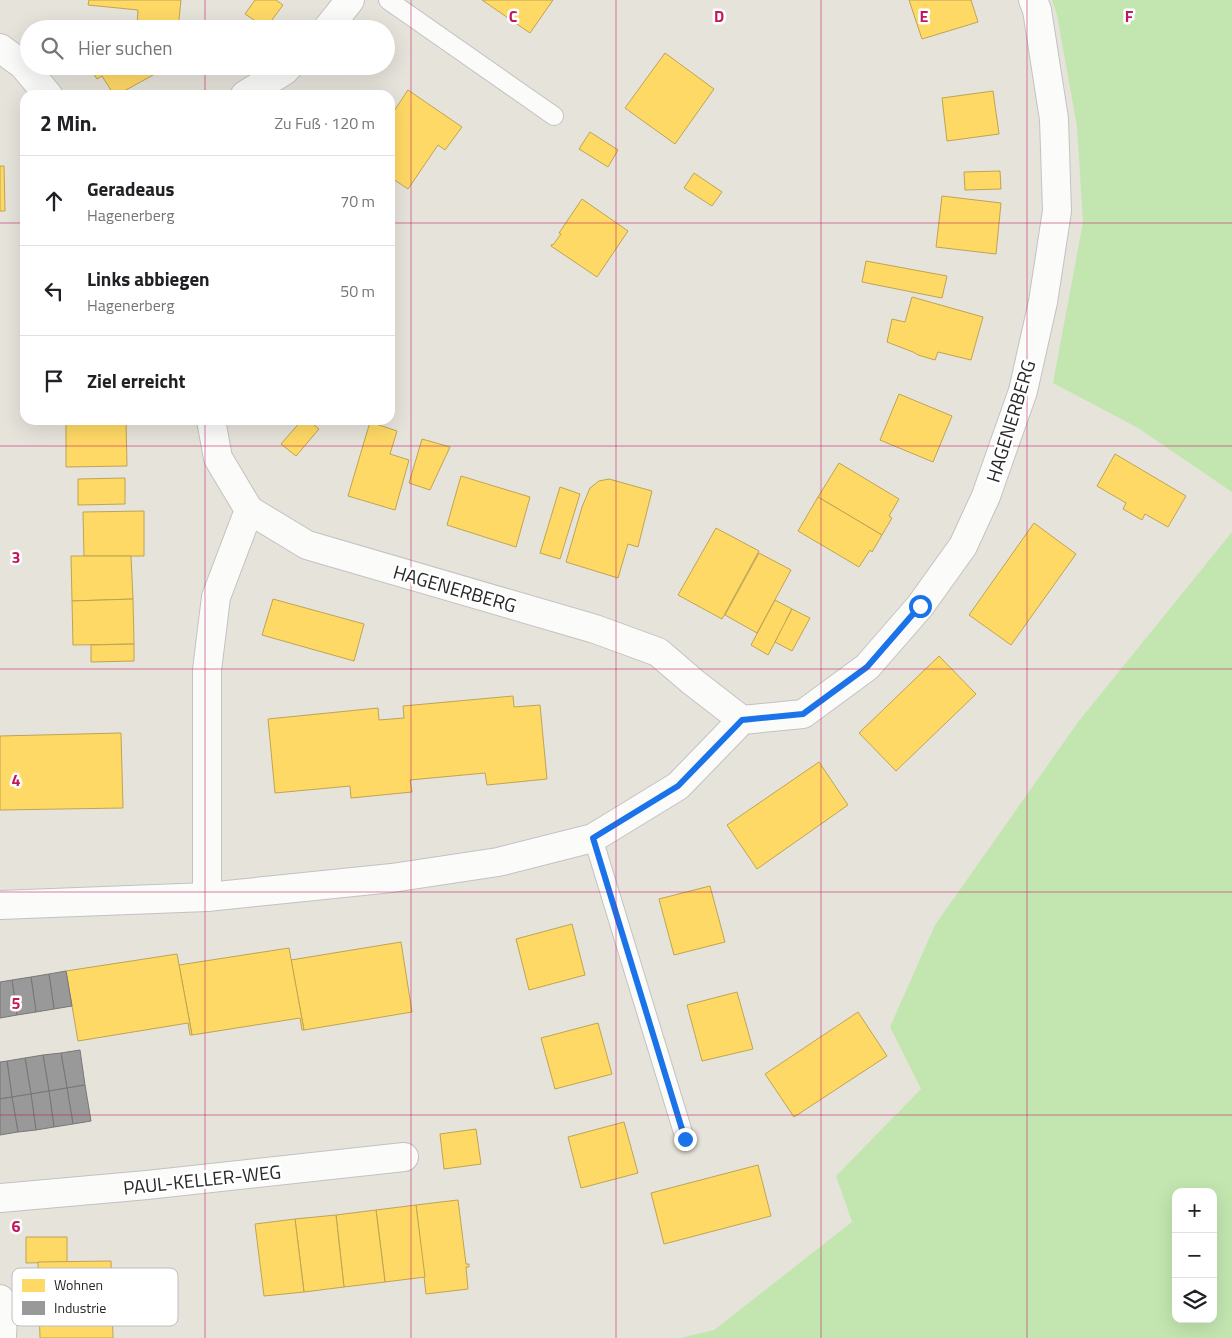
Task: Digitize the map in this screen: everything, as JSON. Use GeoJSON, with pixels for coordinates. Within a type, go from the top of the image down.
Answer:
{"type":"FeatureCollection","features":[{"type":"Feature","properties":{"kind":"street"},"geometry":{"type":"LineString","coordinates":[[334,20],[350,0]]}},
{"type":"Feature","properties":{"kind":"street","name":"HAGENERBERG"},"geometry":{"type":"LineString","coordinates":[[212,425],[218,458],[249,510],[307,545],[595,629],[658,652],[742,720],[803,714],[867,667],[920,606],[964,546],[986,496],[1023,391],[1043,302],[1057,212],[1054,120],[1037,10],[1033,0]]}},
{"type":"Feature","properties":{"kind":"street"},"geometry":{"type":"LineString","coordinates":[[0,48],[20,63]]}},
{"type":"Feature","properties":{"kind":"street"},"geometry":{"type":"LineString","coordinates":[[31,75],[44,90]]}},
{"type":"Feature","properties":{"kind":"street"},"geometry":{"type":"LineString","coordinates":[[252,90],[277,75]]}},
{"type":"Feature","properties":{"kind":"street"},"geometry":{"type":"LineString","coordinates":[[207,897],[207,670],[216,597],[249,510]]}},
{"type":"Feature","properties":{"kind":"street"},"geometry":{"type":"LineString","coordinates":[[0,904],[207,897],[392,878],[498,862],[593,838],[678,786],[742,720]]}},
{"type":"Feature","properties":{"kind":"street","name":"PAUL-KELLER-WEG"},"geometry":{"type":"LineString","coordinates":[[0,1198],[147,1185],[404,1158]]}},
{"type":"Feature","properties":{"kind":"street"},"geometry":{"type":"LineString","coordinates":[[0,1299],[3,1309],[2,1338]]}},
{"type":"Feature","properties":{"kind":"lane"},"geometry":{"type":"LineString","coordinates":[[388,0],[554,116]]}},
{"type":"Feature","properties":{"kind":"lane"},"geometry":{"type":"LineString","coordinates":[[593,838],[685,1139]]}},
{"type":"Feature","properties":{"kind":"green space"},"geometry":{"type":"Polygon","coordinates":[[[1052,0],[1232,0],[1232,492],[1138,428],[1053,383],[1083,222],[1077,127],[1057,15],[1052,0]]]}},
{"type":"Feature","properties":{"kind":"green space"},"geometry":{"type":"Polygon","coordinates":[[[1232,532],[1232,1338],[680,1338],[714,1330],[852,1222],[836,1176],[921,1089],[890,1027],[935,925],[1078,722],[1232,532]]]}},
{"type":"Feature","properties":{"kind":"building: Wohnen"},"geometry":{"type":"Polygon","coordinates":[[[89,0],[181,0],[179,20],[137,20],[138,10],[88,5],[89,0]]]}},
{"type":"Feature","properties":{"kind":"building: Wohnen"},"geometry":{"type":"Polygon","coordinates":[[[255,0],[276,0],[283,5],[272,20],[254,20],[245,14],[255,0]]]}},
{"type":"Feature","properties":{"kind":"building: Wohnen"},"geometry":{"type":"Polygon","coordinates":[[[482,0],[553,0],[530,33],[482,0]]]}},
{"type":"Feature","properties":{"kind":"building: Wohnen"},"geometry":{"type":"Polygon","coordinates":[[[909,0],[971,0],[978,22],[922,39],[909,0]]]}},
{"type":"Feature","properties":{"kind":"building: Wohnen"},"geometry":{"type":"Polygon","coordinates":[[[665,53],[714,89],[675,144],[625,108],[665,53]]]}},
{"type":"Feature","properties":{"kind":"building: Wohnen"},"geometry":{"type":"Polygon","coordinates":[[[95,75],[153,75],[126,90],[111,90],[102,76],[97,79],[95,75]]]}},
{"type":"Feature","properties":{"kind":"building: Wohnen"},"geometry":{"type":"Polygon","coordinates":[[[408,90],[462,127],[445,150],[438,145],[408,189],[395,180],[395,110],[408,90]]]}},
{"type":"Feature","properties":{"kind":"building: Wohnen"},"geometry":{"type":"Polygon","coordinates":[[[993,91],[999,134],[947,141],[942,98],[993,91]]]}},
{"type":"Feature","properties":{"kind":"building: Wohnen"},"geometry":{"type":"Polygon","coordinates":[[[590,132],[618,150],[608,167],[579,149],[590,132]]]}},
{"type":"Feature","properties":{"kind":"building: Wohnen"},"geometry":{"type":"Polygon","coordinates":[[[0,166],[4,166],[5,211],[0,211],[0,166]]]}},
{"type":"Feature","properties":{"kind":"building: Wohnen"},"geometry":{"type":"Polygon","coordinates":[[[1000,171],[1001,189],[965,190],[964,172],[1000,171]]]}},
{"type":"Feature","properties":{"kind":"building: Wohnen"},"geometry":{"type":"Polygon","coordinates":[[[694,173],[722,192],[712,206],[684,188],[694,173]]]}},
{"type":"Feature","properties":{"kind":"building: Wohnen"},"geometry":{"type":"Polygon","coordinates":[[[942,196],[1001,203],[996,254],[936,247],[942,196]]]}},
{"type":"Feature","properties":{"kind":"building: Wohnen"},"geometry":{"type":"Polygon","coordinates":[[[582,199],[628,231],[597,277],[551,246],[561,234],[559,233],[582,199]]]}},
{"type":"Feature","properties":{"kind":"building: Wohnen"},"geometry":{"type":"Polygon","coordinates":[[[866,261],[947,276],[942,298],[862,282],[866,261]]]}},
{"type":"Feature","properties":{"kind":"building: Wohnen"},"geometry":{"type":"Polygon","coordinates":[[[912,297],[983,317],[971,360],[938,352],[935,360],[887,342],[892,319],[905,322],[912,297]]]}},
{"type":"Feature","properties":{"kind":"building: Wohnen"},"geometry":{"type":"Polygon","coordinates":[[[899,394],[952,416],[933,462],[880,440],[899,394]]]}},
{"type":"Feature","properties":{"kind":"building: Wohnen"},"geometry":{"type":"Polygon","coordinates":[[[66,425],[126,425],[127,466],[66,467],[66,425]]]}},
{"type":"Feature","properties":{"kind":"building: Wohnen"},"geometry":{"type":"Polygon","coordinates":[[[298,425],[314,425],[319,429],[296,456],[281,444],[298,425]]]}},
{"type":"Feature","properties":{"kind":"building: Wohnen"},"geometry":{"type":"Polygon","coordinates":[[[369,425],[379,425],[397,431],[390,454],[409,460],[395,510],[348,496],[369,425]]]}},
{"type":"Feature","properties":{"kind":"building: Wohnen"},"geometry":{"type":"Polygon","coordinates":[[[422,439],[450,447],[430,490],[409,483],[422,439]]]}},
{"type":"Feature","properties":{"kind":"building: Wohnen"},"geometry":{"type":"Polygon","coordinates":[[[1115,454],[1186,496],[1168,527],[1145,514],[1142,520],[1123,509],[1126,503],[1097,486],[1115,454]]]}},
{"type":"Feature","properties":{"kind":"building: Wohnen"},"geometry":{"type":"Polygon","coordinates":[[[839,463],[899,499],[889,516],[892,518],[882,535],[818,497],[839,463]]]}},
{"type":"Feature","properties":{"kind":"building: Wohnen"},"geometry":{"type":"Polygon","coordinates":[[[461,476],[530,497],[516,547],[447,525],[461,476]]]}},
{"type":"Feature","properties":{"kind":"building: Wohnen"},"geometry":{"type":"Polygon","coordinates":[[[125,478],[125,504],[78,505],[78,479],[125,478]]]}},
{"type":"Feature","properties":{"kind":"building: Wohnen"},"geometry":{"type":"Polygon","coordinates":[[[609,479],[652,491],[638,547],[628,544],[618,578],[566,562],[582,507],[590,488],[599,481],[609,479]]]}},
{"type":"Feature","properties":{"kind":"building: Wohnen"},"geometry":{"type":"Polygon","coordinates":[[[560,487],[580,494],[560,559],[540,553],[560,487]]]}},
{"type":"Feature","properties":{"kind":"building: Wohnen"},"geometry":{"type":"Polygon","coordinates":[[[818,497],[882,535],[872,552],[870,550],[859,567],[798,531],[818,497]]]}},
{"type":"Feature","properties":{"kind":"building: Wohnen"},"geometry":{"type":"Polygon","coordinates":[[[144,511],[144,556],[84,556],[83,512],[144,511]]]}},
{"type":"Feature","properties":{"kind":"building: Wohnen"},"geometry":{"type":"Polygon","coordinates":[[[1034,523],[1076,554],[1011,645],[969,615],[1034,523]]]}},
{"type":"Feature","properties":{"kind":"building: Wohnen"},"geometry":{"type":"Polygon","coordinates":[[[716,528],[759,551],[722,619],[678,595],[716,528]]]}},
{"type":"Feature","properties":{"kind":"building: Wohnen"},"geometry":{"type":"Polygon","coordinates":[[[759,553],[791,570],[757,633],[725,615],[759,553]]]}},
{"type":"Feature","properties":{"kind":"building: Wohnen"},"geometry":{"type":"Polygon","coordinates":[[[71,556],[131,556],[133,599],[72,601],[71,556]]]}},
{"type":"Feature","properties":{"kind":"building: Wohnen"},"geometry":{"type":"Polygon","coordinates":[[[133,599],[134,644],[73,645],[72,601],[133,599]]]}},
{"type":"Feature","properties":{"kind":"building: Wohnen"},"geometry":{"type":"Polygon","coordinates":[[[273,599],[364,624],[354,661],[262,635],[273,599]]]}},
{"type":"Feature","properties":{"kind":"building: Wohnen"},"geometry":{"type":"Polygon","coordinates":[[[775,600],[792,609],[768,655],[751,645],[775,600]]]}},
{"type":"Feature","properties":{"kind":"building: Wohnen"},"geometry":{"type":"Polygon","coordinates":[[[792,609],[810,618],[792,651],[775,642],[792,609]]]}},
{"type":"Feature","properties":{"kind":"building: Wohnen"},"geometry":{"type":"Polygon","coordinates":[[[134,644],[134,661],[91,662],[91,645],[134,644]]]}},
{"type":"Feature","properties":{"kind":"building: Wohnen"},"geometry":{"type":"Polygon","coordinates":[[[939,656],[976,694],[896,771],[859,733],[939,656]]]}},
{"type":"Feature","properties":{"kind":"building: Wohnen"},"geometry":{"type":"Polygon","coordinates":[[[513,696],[514,707],[540,705],[547,779],[487,785],[485,773],[410,780],[412,792],[351,798],[350,786],[275,793],[268,719],[378,708],[379,720],[404,718],[403,706],[513,696]]]}},
{"type":"Feature","properties":{"kind":"building: Wohnen"},"geometry":{"type":"Polygon","coordinates":[[[121,733],[123,808],[0,810],[0,736],[121,733]]]}},
{"type":"Feature","properties":{"kind":"building: Wohnen"},"geometry":{"type":"Polygon","coordinates":[[[819,762],[848,805],[757,869],[727,825],[819,762]]]}},
{"type":"Feature","properties":{"kind":"building: Wohnen"},"geometry":{"type":"Polygon","coordinates":[[[710,886],[725,942],[674,955],[659,899],[710,886]]]}},
{"type":"Feature","properties":{"kind":"building: Wohnen"},"geometry":{"type":"Polygon","coordinates":[[[572,924],[585,975],[529,990],[516,939],[572,924]]]}},
{"type":"Feature","properties":{"kind":"building: Wohnen"},"geometry":{"type":"Polygon","coordinates":[[[401,942],[412,1012],[304,1030],[291,960],[401,942]]]}},
{"type":"Feature","properties":{"kind":"building: Wohnen"},"geometry":{"type":"Polygon","coordinates":[[[289,948],[304,1030],[302,1030],[300,1018],[192,1035],[179,965],[289,948]]]}},
{"type":"Feature","properties":{"kind":"building: Wohnen"},"geometry":{"type":"Polygon","coordinates":[[[177,954],[192,1035],[190,1035],[188,1023],[78,1041],[66,971],[177,954]]]}},
{"type":"Feature","properties":{"kind":"building: Wohnen"},"geometry":{"type":"Polygon","coordinates":[[[737,992],[753,1049],[702,1061],[687,1005],[737,992]]]}},
{"type":"Feature","properties":{"kind":"building: Wohnen"},"geometry":{"type":"Polygon","coordinates":[[[858,1012],[887,1056],[794,1117],[765,1074],[858,1012]]]}},
{"type":"Feature","properties":{"kind":"building: Wohnen"},"geometry":{"type":"Polygon","coordinates":[[[598,1023],[612,1074],[555,1089],[541,1038],[598,1023]]]}},
{"type":"Feature","properties":{"kind":"building: Wohnen"},"geometry":{"type":"Polygon","coordinates":[[[624,1122],[638,1173],[581,1188],[568,1137],[624,1122]]]}},
{"type":"Feature","properties":{"kind":"building: Wohnen"},"geometry":{"type":"Polygon","coordinates":[[[476,1129],[481,1164],[444,1169],[440,1134],[476,1129]]]}},
{"type":"Feature","properties":{"kind":"building: Wohnen"},"geometry":{"type":"Polygon","coordinates":[[[758,1165],[771,1216],[664,1244],[651,1193],[758,1165]]]}},
{"type":"Feature","properties":{"kind":"building: Wohnen"},"geometry":{"type":"Polygon","coordinates":[[[458,1200],[466,1264],[469,1264],[469,1267],[466,1267],[468,1289],[426,1294],[416,1205],[458,1200]]]}},
{"type":"Feature","properties":{"kind":"building: Wohnen"},"geometry":{"type":"Polygon","coordinates":[[[416,1205],[425,1277],[385,1282],[376,1210],[416,1205]]]}},
{"type":"Feature","properties":{"kind":"building: Wohnen"},"geometry":{"type":"Polygon","coordinates":[[[376,1210],[385,1282],[344,1287],[336,1215],[376,1210]]]}},
{"type":"Feature","properties":{"kind":"building: Wohnen"},"geometry":{"type":"Polygon","coordinates":[[[336,1215],[344,1287],[304,1292],[295,1219],[336,1215]]]}},
{"type":"Feature","properties":{"kind":"building: Wohnen"},"geometry":{"type":"Polygon","coordinates":[[[295,1219],[304,1292],[264,1296],[255,1224],[295,1219]]]}},
{"type":"Feature","properties":{"kind":"building: Wohnen"},"geometry":{"type":"Polygon","coordinates":[[[26,1237],[67,1237],[67,1262],[26,1263],[26,1237]]]}},
{"type":"Feature","properties":{"kind":"building: Wohnen"},"geometry":{"type":"Polygon","coordinates":[[[111,1261],[111,1268],[38,1268],[38,1262],[111,1261]]]}},
{"type":"Feature","properties":{"kind":"building: Wohnen"},"geometry":{"type":"Polygon","coordinates":[[[40,1326],[113,1326],[113,1338],[40,1338],[40,1326]]]}},
{"type":"Feature","properties":{"kind":"building: Industrie"},"geometry":{"type":"Polygon","coordinates":[[[66,971],[72,1006],[54,1009],[49,974],[66,971]]]}},
{"type":"Feature","properties":{"kind":"building: Industrie"},"geometry":{"type":"Polygon","coordinates":[[[49,974],[54,1009],[36,1012],[31,977],[49,974]]]}},
{"type":"Feature","properties":{"kind":"building: Industrie"},"geometry":{"type":"Polygon","coordinates":[[[31,977],[36,1012],[17,1015],[12,980],[31,977]]]}},
{"type":"Feature","properties":{"kind":"building: Industrie"},"geometry":{"type":"Polygon","coordinates":[[[12,980],[17,1015],[0,1018],[0,982],[12,980]]]}},
{"type":"Feature","properties":{"kind":"building: Industrie"},"geometry":{"type":"Polygon","coordinates":[[[80,1050],[85,1085],[67,1088],[61,1053],[80,1050]]]}},
{"type":"Feature","properties":{"kind":"building: Industrie"},"geometry":{"type":"Polygon","coordinates":[[[61,1053],[67,1088],[49,1091],[43,1055],[61,1053]]]}},
{"type":"Feature","properties":{"kind":"building: Industrie"},"geometry":{"type":"Polygon","coordinates":[[[43,1055],[49,1091],[31,1094],[25,1058],[43,1055]]]}},
{"type":"Feature","properties":{"kind":"building: Industrie"},"geometry":{"type":"Polygon","coordinates":[[[25,1058],[31,1094],[12,1097],[7,1061],[25,1058]]]}},
{"type":"Feature","properties":{"kind":"building: Industrie"},"geometry":{"type":"Polygon","coordinates":[[[7,1061],[12,1097],[0,1099],[0,1062],[7,1061]]]}},
{"type":"Feature","properties":{"kind":"building: Industrie"},"geometry":{"type":"Polygon","coordinates":[[[85,1085],[91,1121],[73,1124],[67,1088],[85,1085]]]}},
{"type":"Feature","properties":{"kind":"building: Industrie"},"geometry":{"type":"Polygon","coordinates":[[[67,1088],[73,1124],[54,1127],[49,1091],[67,1088]]]}},
{"type":"Feature","properties":{"kind":"building: Industrie"},"geometry":{"type":"Polygon","coordinates":[[[49,1091],[54,1127],[36,1130],[31,1094],[49,1091]]]}},
{"type":"Feature","properties":{"kind":"building: Industrie"},"geometry":{"type":"Polygon","coordinates":[[[31,1094],[36,1130],[18,1132],[12,1097],[31,1094]]]}},
{"type":"Feature","properties":{"kind":"building: Industrie"},"geometry":{"type":"Polygon","coordinates":[[[12,1097],[18,1132],[0,1135],[0,1099],[12,1097]]]}},
{"type":"Feature","properties":{"kind":"route"},"geometry":{"type":"LineString","coordinates":[[685,1139],[593,838],[678,786],[742,720],[803,714],[867,667],[920,606]]}}]}
